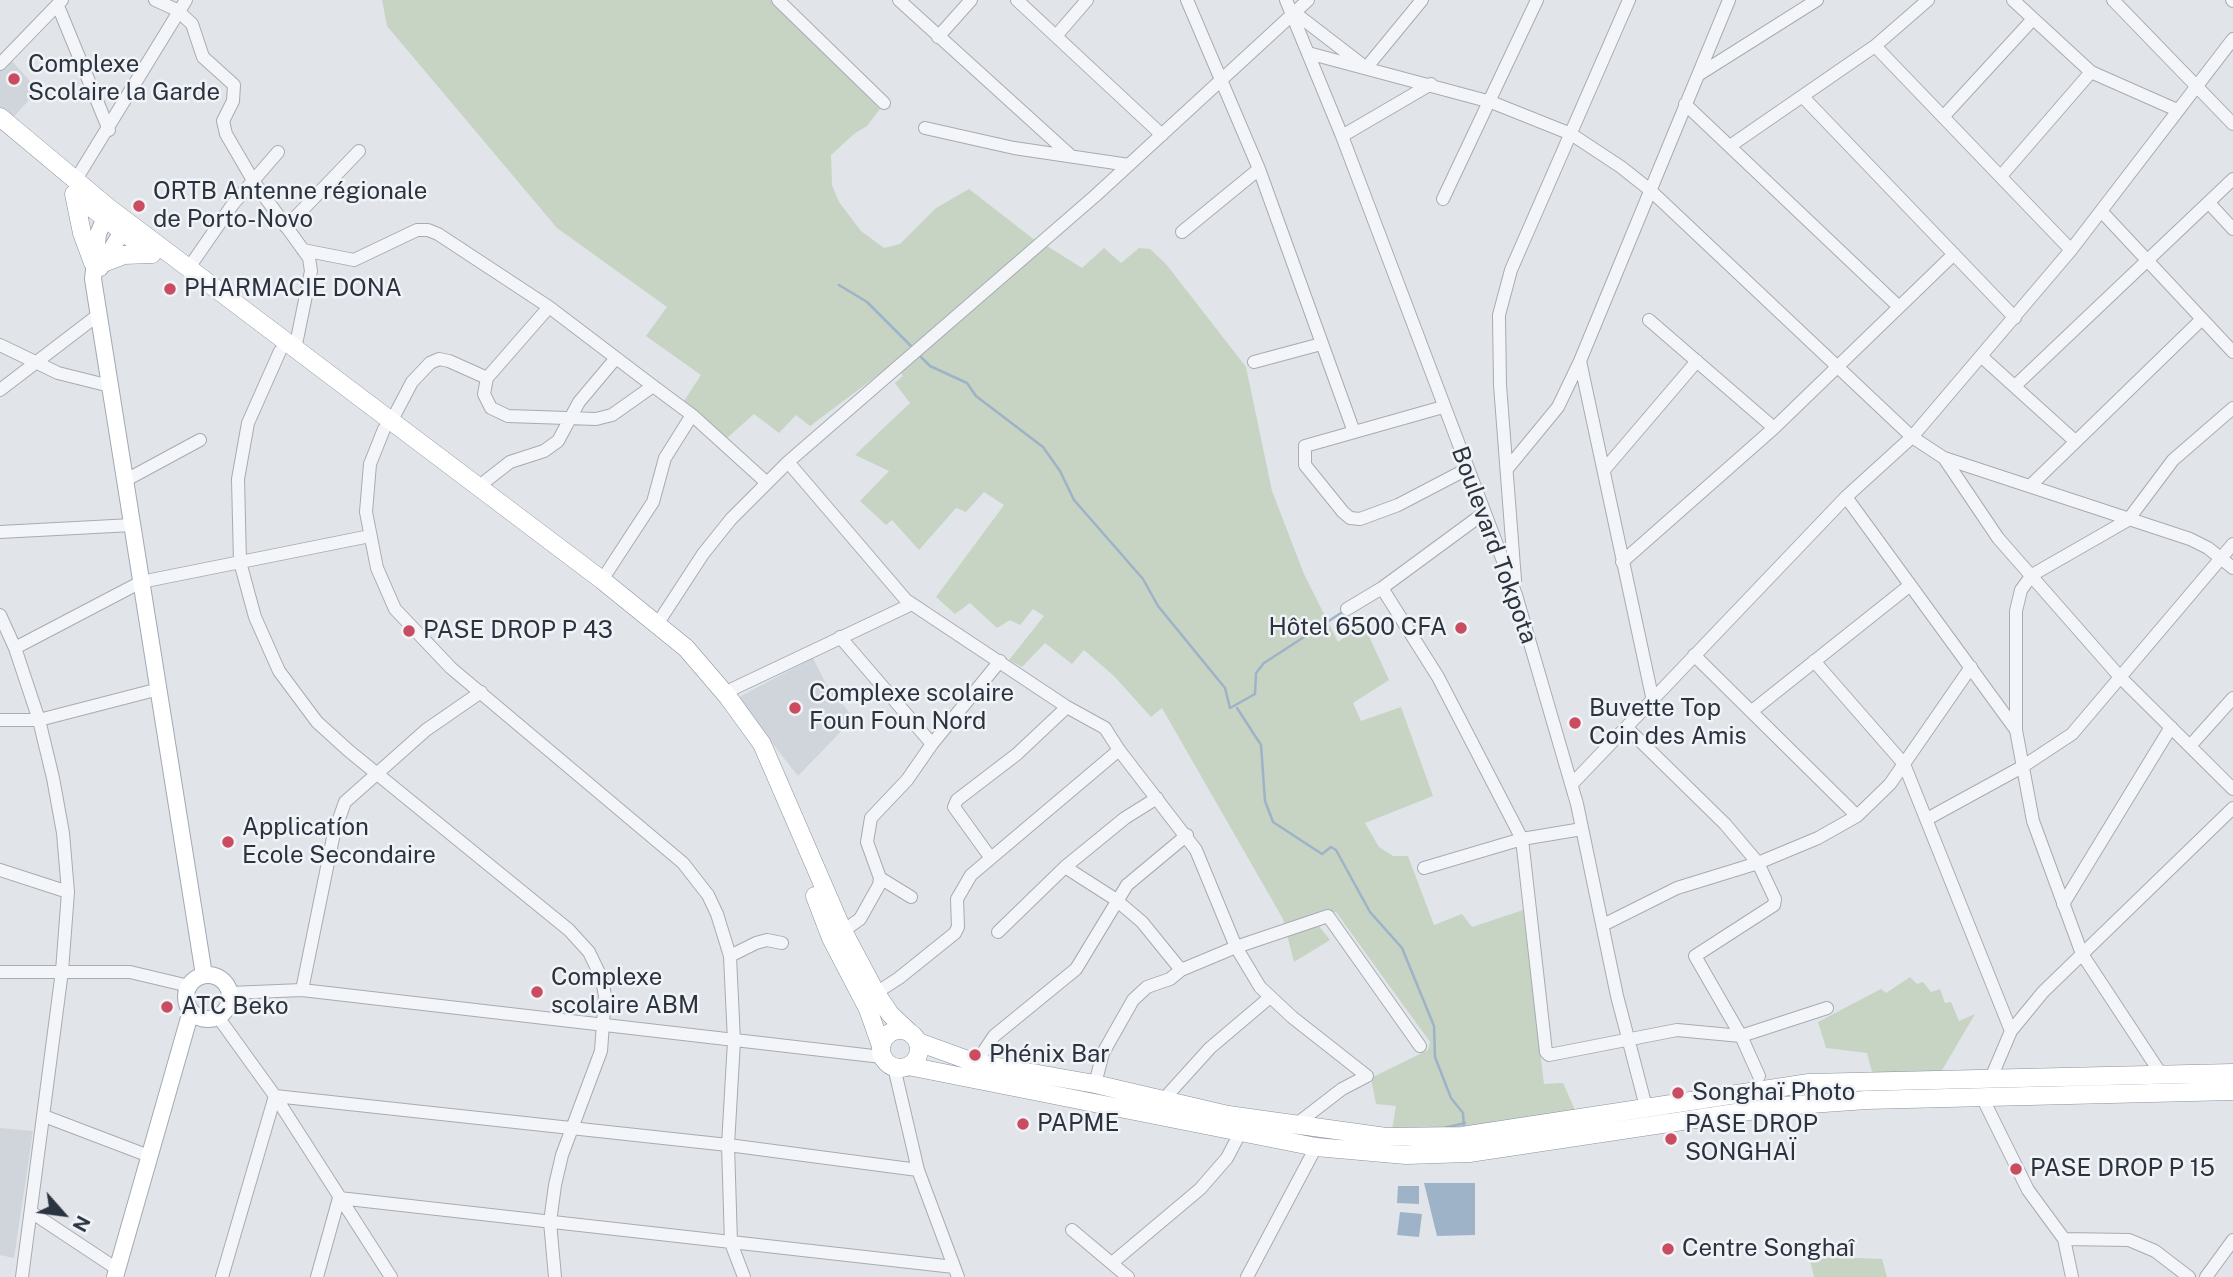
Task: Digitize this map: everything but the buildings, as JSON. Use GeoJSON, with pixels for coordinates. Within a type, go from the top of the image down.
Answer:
{"type":"FeatureCollection","features":[{"type":"Feature","properties":{"kind":"highway"},"geometry":{"type":"LineString","coordinates":[[0,117],[107,214],[188,269],[288,350],[640,623],[677,655],[720,703],[756,756],[831,938],[891,1059]]}},
{"type":"Feature","properties":{"kind":"highway"},"geometry":{"type":"LineString","coordinates":[[0,130],[75,187],[82,233],[96,268],[124,255],[151,254]]}},
{"type":"Feature","properties":{"kind":"highway"},"geometry":{"type":"LineString","coordinates":[[125,228],[151,254],[288,350]]}},
{"type":"Feature","properties":{"kind":"highway"},"geometry":{"type":"LineString","coordinates":[[387,426],[478,486],[658,623],[686,648],[724,693],[773,765],[843,931],[876,993],[890,1014],[913,1037],[916,1059],[891,1059]]}},
{"type":"Feature","properties":{"kind":"highway"},"geometry":{"type":"LineString","coordinates":[[891,1059],[891,1032],[913,1037],[976,1063],[1095,1084],[1294,1126],[1386,1137],[1450,1137],[1809,1083],[2090,1079],[2233,1073]]}},
{"type":"Feature","properties":{"kind":"highway"},"geometry":{"type":"LineString","coordinates":[[891,1059],[1240,1133],[1316,1147],[1395,1155],[1469,1153],[1758,1108],[1866,1100],[2233,1091]]}},
{"type":"Feature","properties":{"kind":"main road"},"geometry":{"type":"LineString","coordinates":[[107,214],[97,234],[98,315],[204,975]]}},
{"type":"Feature","properties":{"kind":"main road"},"geometry":{"type":"LineString","coordinates":[[96,268],[125,228]]}},
{"type":"Feature","properties":{"kind":"main road"},"geometry":{"type":"LineString","coordinates":[[204,975],[218,976],[230,993],[226,1010],[218,1017],[203,1019],[191,1011],[187,1003],[189,986],[204,975]]}},
{"type":"Feature","properties":{"kind":"main road"},"geometry":{"type":"LineString","coordinates":[[116,1273],[191,1011]]}},
{"type":"Feature","properties":{"kind":"street"},"geometry":{"type":"LineString","coordinates":[[155,0],[181,5],[196,31],[202,57],[234,85],[233,101],[223,121],[224,128],[254,182],[303,250],[311,271],[288,350],[248,423],[241,450],[240,562],[254,617],[279,671],[317,722],[581,943],[602,979],[604,1025],[601,1051],[559,1165],[550,1222],[555,1277]]}},
{"type":"Feature","properties":{"kind":"street"},"geometry":{"type":"LineString","coordinates":[[778,0],[884,103]]}},
{"type":"Feature","properties":{"kind":"street"},"geometry":{"type":"LineString","coordinates":[[899,0],[1071,156]]}},
{"type":"Feature","properties":{"kind":"street"},"geometry":{"type":"LineString","coordinates":[[938,37],[971,0]]}},
{"type":"Feature","properties":{"kind":"street"},"geometry":{"type":"LineString","coordinates":[[1017,0],[1162,135]]}},
{"type":"Feature","properties":{"kind":"street"},"geometry":{"type":"LineString","coordinates":[[1056,36],[1087,0]]}},
{"type":"Feature","properties":{"kind":"street"},"geometry":{"type":"LineString","coordinates":[[1187,0],[1259,169],[1354,432]]}},
{"type":"Feature","properties":{"kind":"street","name":"Boulevard Tokpota"},"geometry":{"type":"LineString","coordinates":[[1286,0],[1342,136],[1516,595],[1572,784],[1628,1041],[1646,1107]]}},
{"type":"Feature","properties":{"kind":"street"},"geometry":{"type":"LineString","coordinates":[[658,623],[703,554],[731,519],[767,482],[897,371],[1129,165],[1308,0]]}},
{"type":"Feature","properties":{"kind":"street"},"geometry":{"type":"LineString","coordinates":[[1366,68],[1422,0]]}},
{"type":"Feature","properties":{"kind":"street"},"geometry":{"type":"LineString","coordinates":[[1443,199],[1537,0]]}},
{"type":"Feature","properties":{"kind":"street"},"geometry":{"type":"LineString","coordinates":[[1516,595],[1500,385],[1499,315],[1511,270],[1629,0]]}},
{"type":"Feature","properties":{"kind":"street"},"geometry":{"type":"LineString","coordinates":[[1507,469],[1558,407],[1580,361],[1729,0]]}},
{"type":"Feature","properties":{"kind":"street"},"geometry":{"type":"LineString","coordinates":[[1698,75],[1817,0]]}},
{"type":"Feature","properties":{"kind":"street"},"geometry":{"type":"LineString","coordinates":[[1730,146],[1875,46],[1927,0]]}},
{"type":"Feature","properties":{"kind":"street"},"geometry":{"type":"LineString","coordinates":[[2013,0],[2091,72],[2177,110]]}},
{"type":"Feature","properties":{"kind":"street"},"geometry":{"type":"LineString","coordinates":[[2113,0],[2233,124]]}},
{"type":"Feature","properties":{"kind":"street"},"geometry":{"type":"LineString","coordinates":[[0,64],[60,3],[109,130]]}},
{"type":"Feature","properties":{"kind":"street"},"geometry":{"type":"LineString","coordinates":[[75,187],[181,5]]}},
{"type":"Feature","properties":{"kind":"street"},"geometry":{"type":"LineString","coordinates":[[1294,15],[1366,68]]}},
{"type":"Feature","properties":{"kind":"street"},"geometry":{"type":"LineString","coordinates":[[1943,117],[2032,19]]}},
{"type":"Feature","properties":{"kind":"street"},"geometry":{"type":"LineString","coordinates":[[1572,784],[1846,497],[1912,437],[2102,212],[2233,39]]}},
{"type":"Feature","properties":{"kind":"street"},"geometry":{"type":"LineString","coordinates":[[1875,46],[2071,250]]}},
{"type":"Feature","properties":{"kind":"street"},"geometry":{"type":"LineString","coordinates":[[1308,53],[1491,102],[1571,134],[1650,190],[1912,437],[1944,458],[2190,539],[2233,568]]}},
{"type":"Feature","properties":{"kind":"street"},"geometry":{"type":"LineString","coordinates":[[2001,177],[2091,72]]}},
{"type":"Feature","properties":{"kind":"street"},"geometry":{"type":"LineString","coordinates":[[1342,136],[1431,84]]}},
{"type":"Feature","properties":{"kind":"street"},"geometry":{"type":"LineString","coordinates":[[1803,97],[2015,318]]}},
{"type":"Feature","properties":{"kind":"street"},"geometry":{"type":"LineString","coordinates":[[1685,104],[1898,306]]}},
{"type":"Feature","properties":{"kind":"street"},"geometry":{"type":"LineString","coordinates":[[925,128],[1129,165]]}},
{"type":"Feature","properties":{"kind":"street"},"geometry":{"type":"LineString","coordinates":[[286,227],[359,151]]}},
{"type":"Feature","properties":{"kind":"street"},"geometry":{"type":"LineString","coordinates":[[188,269],[233,204],[278,152]]}},
{"type":"Feature","properties":{"kind":"street"},"geometry":{"type":"LineString","coordinates":[[1182,232],[1259,169]]}},
{"type":"Feature","properties":{"kind":"street"},"geometry":{"type":"LineString","coordinates":[[2016,386],[2233,179]]}},
{"type":"Feature","properties":{"kind":"street"},"geometry":{"type":"LineString","coordinates":[[2208,203],[2233,229]]}},
{"type":"Feature","properties":{"kind":"street"},"geometry":{"type":"LineString","coordinates":[[2102,212],[2233,352]]}},
{"type":"Feature","properties":{"kind":"street"},"geometry":{"type":"LineString","coordinates":[[303,250],[360,259],[417,230],[428,230],[485,263],[548,307],[692,415],[767,482]]}},
{"type":"Feature","properties":{"kind":"street"},"geometry":{"type":"LineString","coordinates":[[1622,562],[1774,428],[1954,254]]}},
{"type":"Feature","properties":{"kind":"street"},"geometry":{"type":"LineString","coordinates":[[311,271],[335,255]]}},
{"type":"Feature","properties":{"kind":"street"},"geometry":{"type":"LineString","coordinates":[[548,307],[487,378],[484,394],[486,401],[500,413],[508,416],[596,419],[612,415],[653,386]]}},
{"type":"Feature","properties":{"kind":"street"},"geometry":{"type":"LineString","coordinates":[[0,390],[98,315]]}},
{"type":"Feature","properties":{"kind":"street"},"geometry":{"type":"LineString","coordinates":[[2031,485],[2202,319]]}},
{"type":"Feature","properties":{"kind":"street"},"geometry":{"type":"LineString","coordinates":[[1649,320],[1774,428]]}},
{"type":"Feature","properties":{"kind":"street"},"geometry":{"type":"LineString","coordinates":[[1254,362],[1321,344]]}},
{"type":"Feature","properties":{"kind":"street"},"geometry":{"type":"LineString","coordinates":[[0,345],[34,363],[77,380],[110,386]]}},
{"type":"Feature","properties":{"kind":"street"},"geometry":{"type":"LineString","coordinates":[[1982,357],[2076,441]]}},
{"type":"Feature","properties":{"kind":"street"},"geometry":{"type":"LineString","coordinates":[[478,486],[510,462],[544,451],[558,441],[589,387],[616,358]]}},
{"type":"Feature","properties":{"kind":"street"},"geometry":{"type":"LineString","coordinates":[[487,378],[449,361],[439,359],[430,363],[416,376],[387,426],[370,464],[366,512],[377,568],[395,609],[419,638],[683,863],[708,895],[730,956],[734,1041],[728,1145],[732,1243],[744,1277]]}},
{"type":"Feature","properties":{"kind":"street"},"geometry":{"type":"LineString","coordinates":[[1580,361],[1653,701]]}},
{"type":"Feature","properties":{"kind":"street"},"geometry":{"type":"LineString","coordinates":[[1604,470],[1696,361]]}},
{"type":"Feature","properties":{"kind":"street"},"geometry":{"type":"LineString","coordinates":[[1443,407],[1305,446],[1302,450],[1305,465],[1312,477],[1350,518],[1360,519],[1398,505],[1467,468]]}},
{"type":"Feature","properties":{"kind":"street"},"geometry":{"type":"LineString","coordinates":[[2161,1074],[2082,954],[2033,821],[2016,730],[2016,611],[2021,590],[2032,575],[2128,520],[2173,460],[2233,408]]}},
{"type":"Feature","properties":{"kind":"street"},"geometry":{"type":"LineString","coordinates":[[602,580],[653,502],[665,458],[692,415]]}},
{"type":"Feature","properties":{"kind":"street"},"geometry":{"type":"LineString","coordinates":[[126,480],[200,440]]}},
{"type":"Feature","properties":{"kind":"street"},"geometry":{"type":"LineString","coordinates":[[1944,458],[1998,538],[2120,677],[2233,789]]}},
{"type":"Feature","properties":{"kind":"street"},"geometry":{"type":"LineString","coordinates":[[788,462],[880,573],[912,604],[1067,708],[1105,728],[1119,750],[1186,835],[1208,874],[1236,947],[1269,998],[1367,1076],[1342,1089],[1294,1126]]}},
{"type":"Feature","properties":{"kind":"street"},"geometry":{"type":"LineString","coordinates":[[1846,497],[2016,730]]}},
{"type":"Feature","properties":{"kind":"street"},"geometry":{"type":"LineString","coordinates":[[1347,609],[1382,588],[1484,513]]}},
{"type":"Feature","properties":{"kind":"street"},"geometry":{"type":"LineString","coordinates":[[0,532],[132,525]]}},
{"type":"Feature","properties":{"kind":"street"},"geometry":{"type":"LineString","coordinates":[[15,648],[141,582],[370,536]]}},
{"type":"Feature","properties":{"kind":"street"},"geometry":{"type":"LineString","coordinates":[[1927,819],[2022,767],[2072,734],[2233,544]]}},
{"type":"Feature","properties":{"kind":"street"},"geometry":{"type":"LineString","coordinates":[[1752,711],[1909,586]]}},
{"type":"Feature","properties":{"kind":"street"},"geometry":{"type":"LineString","coordinates":[[1382,588],[1438,677],[1522,839],[1546,1052],[1553,1056],[1677,1030],[1741,1036],[1827,1008]]}},
{"type":"Feature","properties":{"kind":"street"},"geometry":{"type":"LineString","coordinates":[[724,693],[912,604]]}},
{"type":"Feature","properties":{"kind":"street"},"geometry":{"type":"LineString","coordinates":[[0,615],[15,648],[39,720],[63,833],[68,892],[62,971],[22,1277]]}},
{"type":"Feature","properties":{"kind":"street"},"geometry":{"type":"LineString","coordinates":[[841,637],[932,744]]}},
{"type":"Feature","properties":{"kind":"street"},"geometry":{"type":"LineString","coordinates":[[1694,655],[1857,816]]}},
{"type":"Feature","properties":{"kind":"street"},"geometry":{"type":"LineString","coordinates":[[911,897],[880,878],[867,842],[871,818],[907,780],[932,744],[1000,661]]}},
{"type":"Feature","properties":{"kind":"street"},"geometry":{"type":"LineString","coordinates":[[1814,662],[1905,764],[2011,1031]]}},
{"type":"Feature","properties":{"kind":"street"},"geometry":{"type":"LineString","coordinates":[[1603,925],[1678,888],[1758,863],[1818,838],[1857,816],[1890,784],[1971,667]]}},
{"type":"Feature","properties":{"kind":"street"},"geometry":{"type":"LineString","coordinates":[[0,720],[39,720],[159,689]]}},
{"type":"Feature","properties":{"kind":"street"},"geometry":{"type":"LineString","coordinates":[[302,990],[339,815],[345,802],[426,730],[481,692]]}},
{"type":"Feature","properties":{"kind":"street"},"geometry":{"type":"LineString","coordinates":[[2190,746],[2233,698]]}},
{"type":"Feature","properties":{"kind":"street"},"geometry":{"type":"LineString","coordinates":[[990,857],[954,807],[957,800],[1017,754],[1067,708]]}},
{"type":"Feature","properties":{"kind":"street"},"geometry":{"type":"LineString","coordinates":[[2063,904],[2171,727]]}},
{"type":"Feature","properties":{"kind":"street"},"geometry":{"type":"LineString","coordinates":[[1627,728],[1725,824],[1758,863],[1775,898],[1774,905],[1695,956],[1741,1036],[1759,1076]]}},
{"type":"Feature","properties":{"kind":"street"},"geometry":{"type":"LineString","coordinates":[[876,993],[955,933],[958,926],[957,899],[963,886],[990,857],[1119,750]]}},
{"type":"Feature","properties":{"kind":"street"},"geometry":{"type":"LineString","coordinates":[[998,932],[1065,867],[1125,818],[1157,798]]}},
{"type":"Feature","properties":{"kind":"street"},"geometry":{"type":"LineString","coordinates":[[1991,1079],[2011,1031],[2043,992],[2233,808]]}},
{"type":"Feature","properties":{"kind":"street"},"geometry":{"type":"LineString","coordinates":[[1424,868],[1522,839],[1582,829]]}},
{"type":"Feature","properties":{"kind":"street"},"geometry":{"type":"LineString","coordinates":[[976,1063],[994,1037],[1076,969],[1115,899],[1154,860],[1186,835]]}},
{"type":"Feature","properties":{"kind":"street"},"geometry":{"type":"LineString","coordinates":[[1065,867],[1115,899],[1153,933],[1181,970]]}},
{"type":"Feature","properties":{"kind":"street"},"geometry":{"type":"LineString","coordinates":[[0,870],[68,892]]}},
{"type":"Feature","properties":{"kind":"street"},"geometry":{"type":"LineString","coordinates":[[843,931],[860,919],[880,878]]}},
{"type":"Feature","properties":{"kind":"street"},"geometry":{"type":"LineString","coordinates":[[1095,1084],[1103,1053],[1133,1000],[1147,987],[1170,979],[1181,970],[1236,947],[1328,916],[1420,1046]]}},
{"type":"Feature","properties":{"kind":"street"},"geometry":{"type":"LineString","coordinates":[[730,956],[767,940],[782,943]]}},
{"type":"Feature","properties":{"kind":"street"},"geometry":{"type":"LineString","coordinates":[[0,972],[130,972],[189,986]]}},
{"type":"Feature","properties":{"kind":"street"},"geometry":{"type":"LineString","coordinates":[[230,993],[302,990],[891,1059],[918,1170],[956,1272],[732,1243],[339,1198]]}},
{"type":"Feature","properties":{"kind":"street"},"geometry":{"type":"LineString","coordinates":[[1163,1100],[1210,1048],[1269,998]]}},
{"type":"Feature","properties":{"kind":"street"},"geometry":{"type":"LineString","coordinates":[[218,1017],[275,1096],[391,1277]]}},
{"type":"Feature","properties":{"kind":"street"},"geometry":{"type":"LineString","coordinates":[[275,1096],[728,1145],[918,1170]]}},
{"type":"Feature","properties":{"kind":"street"},"geometry":{"type":"LineString","coordinates":[[222,1277],[275,1096]]}},
{"type":"Feature","properties":{"kind":"street"},"geometry":{"type":"LineString","coordinates":[[1982,1097],[2028,1191],[2064,1239],[2072,1277]]}},
{"type":"Feature","properties":{"kind":"street"},"geometry":{"type":"LineString","coordinates":[[44,1116],[149,1156]]}},
{"type":"Feature","properties":{"kind":"street"},"geometry":{"type":"LineString","coordinates":[[1112,1263],[1200,1189],[1227,1158],[1240,1133]]}},
{"type":"Feature","properties":{"kind":"street"},"geometry":{"type":"LineString","coordinates":[[1247,1277],[1316,1147]]}},
{"type":"Feature","properties":{"kind":"street"},"geometry":{"type":"LineString","coordinates":[[317,1277],[339,1198]]}},
{"type":"Feature","properties":{"kind":"street"},"geometry":{"type":"LineString","coordinates":[[31,1212],[116,1273]]}},
{"type":"Feature","properties":{"kind":"street"},"geometry":{"type":"LineString","coordinates":[[1072,1230],[1128,1277]]}},
{"type":"Feature","properties":{"kind":"street"},"geometry":{"type":"LineString","coordinates":[[2064,1239],[2129,1240],[2155,1251],[2189,1277]]}},
{"type":"Feature","properties":{"kind":"street"},"geometry":{"type":"LineString","coordinates":[[2206,1277],[2233,1240]]}},
{"type":"Feature","properties":{"kind":"shaded area","name":"Complexe Scolaire la Garde"},"geometry":{"type":"Polygon","coordinates":[[[10,59],[38,90],[11,120],[0,110],[0,68],[10,59]]]}},
{"type":"Feature","properties":{"kind":"shaded area","name":"Complexe scolaire Foun Foun Nord"},"geometry":{"type":"Polygon","coordinates":[[[813,658],[826,684],[854,718],[798,776],[737,698],[813,658]]]}},
{"type":"Feature","properties":{"kind":"shaded area"},"geometry":{"type":"Polygon","coordinates":[[[0,1128],[33,1131],[14,1258],[0,1255],[0,1128]]]}},
{"type":"Feature","properties":{"kind":"green space"},"geometry":{"type":"Polygon","coordinates":[[[382,0],[771,0],[880,109],[867,126],[831,155],[832,185],[839,202],[861,231],[884,248],[900,244],[936,208],[969,189],[1036,241],[943,320],[951,329],[1047,246],[1082,268],[1104,248],[1121,263],[1139,248],[1150,249],[1166,264],[1246,367],[1272,491],[1304,574],[1338,642],[1363,623],[1389,680],[1353,703],[1361,721],[1401,707],[1433,796],[1365,823],[1379,847],[1393,856],[1408,856],[1434,925],[1462,914],[1472,927],[1523,910],[1544,1084],[1563,1083],[1579,1119],[1474,1138],[1392,1130],[1396,1106],[1376,1104],[1371,1078],[1428,1050],[1430,1042],[1336,912],[1310,915],[1330,940],[1294,962],[1283,919],[1162,708],[1151,717],[1114,676],[1084,650],[1072,664],[1045,643],[1022,667],[1009,660],[1044,616],[1033,609],[1020,625],[1010,620],[997,628],[970,603],[955,614],[936,597],[1004,505],[984,492],[966,512],[956,508],[919,550],[892,520],[886,525],[860,501],[889,471],[855,455],[910,403],[895,383],[903,376],[894,363],[810,426],[796,415],[779,433],[754,414],[727,438],[684,401],[701,375],[646,336],[667,307],[557,228],[387,26],[382,0]]]}},
{"type":"Feature","properties":{"kind":"green space"},"geometry":{"type":"Polygon","coordinates":[[[1910,977],[1917,984],[1923,982],[1931,992],[1940,989],[1945,1003],[1951,1002],[1959,1021],[1975,1014],[1941,1072],[1874,1080],[1867,1053],[1826,1048],[1818,1022],[1881,989],[1886,993],[1910,977]]]}},
{"type":"Feature","properties":{"kind":"green space"},"geometry":{"type":"Polygon","coordinates":[[[1809,1256],[1882,1259],[1887,1277],[1814,1277],[1809,1256]]]}},
{"type":"Feature","properties":{"kind":"water"},"geometry":{"type":"Polygon","coordinates":[[[1424,1183],[1475,1183],[1475,1235],[1437,1236],[1424,1183]]]}},
{"type":"Feature","properties":{"kind":"water"},"geometry":{"type":"Polygon","coordinates":[[[1398,1186],[1419,1186],[1419,1204],[1397,1203],[1398,1186]]]}},
{"type":"Feature","properties":{"kind":"water"},"geometry":{"type":"Polygon","coordinates":[[[1400,1212],[1422,1214],[1419,1237],[1397,1235],[1400,1212]]]}},
{"type":"Feature","properties":{"kind":"waterway"},"geometry":{"type":"LineString","coordinates":[[839,285],[867,302],[913,348]]}},
{"type":"Feature","properties":{"kind":"waterway"},"geometry":{"type":"LineString","coordinates":[[917,353],[930,366],[967,383],[976,396],[1043,447],[1060,471],[1074,500],[1143,579],[1158,606],[1225,688],[1230,708],[1255,694],[1256,673],[1264,663],[1344,611]]}},
{"type":"Feature","properties":{"kind":"waterway"},"geometry":{"type":"LineString","coordinates":[[1237,708],[1261,745],[1265,801],[1273,822],[1322,854],[1331,847],[1336,850],[1370,912],[1402,948],[1434,1026],[1435,1057],[1451,1098],[1463,1113],[1464,1130]]}},
{"type":"Feature","properties":{"kind":"waterway"},"geometry":{"type":"LineString","coordinates":[[1444,1128],[1465,1123]]}},
{"type":"Feature","properties":{"kind":"place","name":"Complexe Scolaire la Garde"},"geometry":{"type":"Point","coordinates":[14,79]}},
{"type":"Feature","properties":{"kind":"place","name":"ORTB Antenne régionale de Porto-Novo"},"geometry":{"type":"Point","coordinates":[139,206]}},
{"type":"Feature","properties":{"kind":"place","name":"PHARMACIE DONA"},"geometry":{"type":"Point","coordinates":[170,289]}},
{"type":"Feature","properties":{"kind":"place","name":"Hôtel 6500 CFA"},"geometry":{"type":"Point","coordinates":[1461,628]}},
{"type":"Feature","properties":{"kind":"place","name":"PASE DROP P 43"},"geometry":{"type":"Point","coordinates":[409,631]}},
{"type":"Feature","properties":{"kind":"place","name":"Complexe scolaire Foun Foun Nord"},"geometry":{"type":"Point","coordinates":[795,708]}},
{"type":"Feature","properties":{"kind":"place","name":"Buvette Top Coin des Amis"},"geometry":{"type":"Point","coordinates":[1575,723]}},
{"type":"Feature","properties":{"kind":"place","name":"Applicatíon Ecole Secondaire"},"geometry":{"type":"Point","coordinates":[228,842]}},
{"type":"Feature","properties":{"kind":"place","name":"Complexe scolaire ABM"},"geometry":{"type":"Point","coordinates":[537,992]}},
{"type":"Feature","properties":{"kind":"place","name":"ATC Beko"},"geometry":{"type":"Point","coordinates":[167,1007]}},
{"type":"Feature","properties":{"kind":"place","name":"Phénix Bar"},"geometry":{"type":"Point","coordinates":[975,1055]}},
{"type":"Feature","properties":{"kind":"place","name":"Songhaï Photo"},"geometry":{"type":"Point","coordinates":[1678,1093]}},
{"type":"Feature","properties":{"kind":"place","name":"PAPME"},"geometry":{"type":"Point","coordinates":[1023,1124]}},
{"type":"Feature","properties":{"kind":"place","name":"PASE DROP SONGHAÏ"},"geometry":{"type":"Point","coordinates":[1671,1139]}},
{"type":"Feature","properties":{"kind":"place","name":"PASE DROP P 15"},"geometry":{"type":"Point","coordinates":[2016,1169]}},
{"type":"Feature","properties":{"kind":"place","name":"Centre Songhaî"},"geometry":{"type":"Point","coordinates":[1668,1249]}}]}
